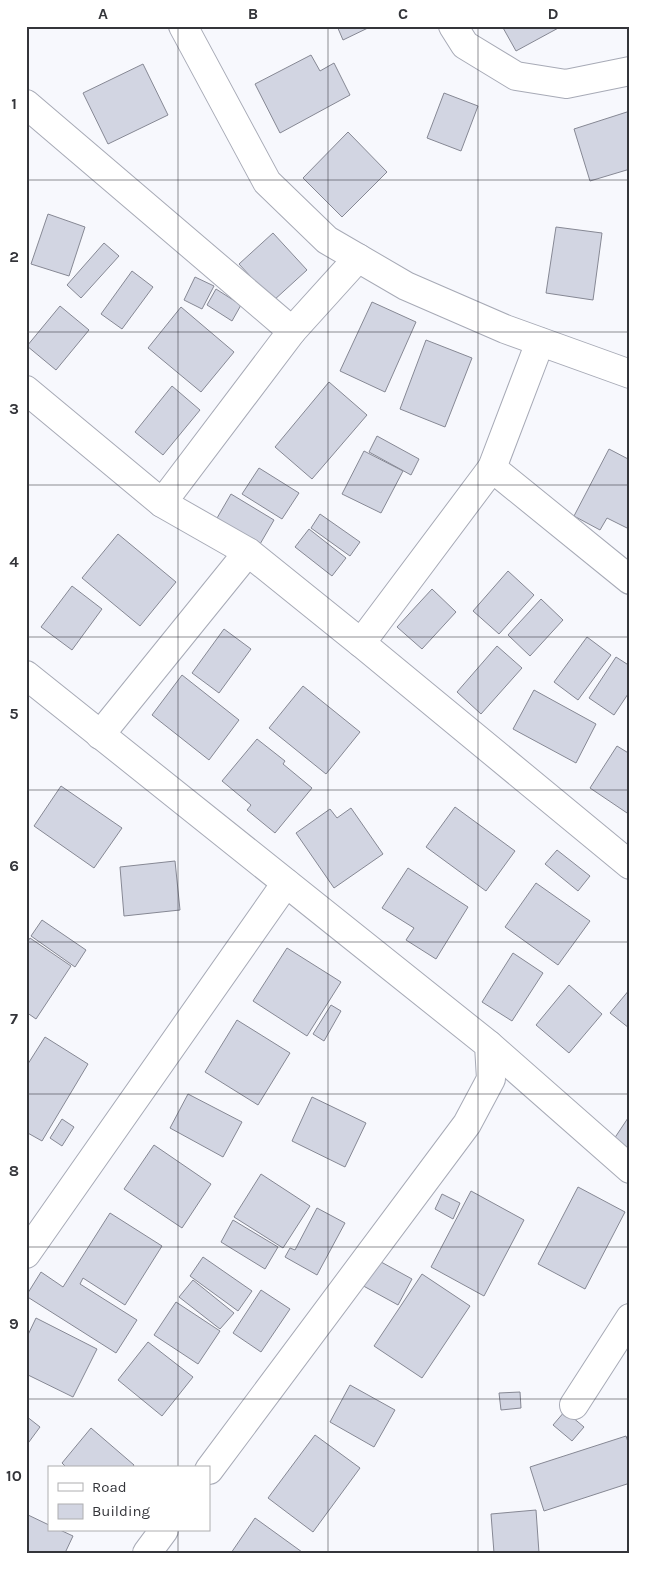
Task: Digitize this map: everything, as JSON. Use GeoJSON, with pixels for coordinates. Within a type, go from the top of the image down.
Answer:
{"type":"FeatureCollection","features":[{"type":"Feature","properties":{"kind":"street"},"geometry":{"type":"LineString","coordinates":[[182,26],[267,182],[327,240],[406,286],[505,329],[630,374]]}},
{"type":"Feature","properties":{"kind":"street"},"geometry":{"type":"LineString","coordinates":[[453,26],[465,45],[516,76],[566,84],[630,71]]}},
{"type":"Feature","properties":{"kind":"street"},"geometry":{"type":"LineString","coordinates":[[26,104],[292,331]]}},
{"type":"Feature","properties":{"kind":"street"},"geometry":{"type":"LineString","coordinates":[[162,504],[292,331],[358,258]]}},
{"type":"Feature","properties":{"kind":"street"},"geometry":{"type":"LineString","coordinates":[[361,643],[492,468],[540,342]]}},
{"type":"Feature","properties":{"kind":"street"},"geometry":{"type":"LineString","coordinates":[[26,390],[162,504],[248,552],[630,865]]}},
{"type":"Feature","properties":{"kind":"street"},"geometry":{"type":"LineString","coordinates":[[492,468],[630,580]]}},
{"type":"Feature","properties":{"kind":"street"},"geometry":{"type":"LineString","coordinates":[[100,735],[248,552]]}},
{"type":"Feature","properties":{"kind":"street"},"geometry":{"type":"LineString","coordinates":[[26,675],[489,1045],[630,1169]]}},
{"type":"Feature","properties":{"kind":"street"},"geometry":{"type":"LineString","coordinates":[[26,1254],[286,883]]}},
{"type":"Feature","properties":{"kind":"street"},"geometry":{"type":"LineString","coordinates":[[210,1469],[468,1124],[491,1079],[489,1045]]}},
{"type":"Feature","properties":{"kind":"street"},"geometry":{"type":"LineString","coordinates":[[574,1405],[630,1318]]}},
{"type":"Feature","properties":{"kind":"street"},"geometry":{"type":"LineString","coordinates":[[147,1553],[163,1532]]}},
{"type":"Feature","properties":{"kind":"building"},"geometry":{"type":"Polygon","coordinates":[[[337,26],[372,26],[343,40],[337,26]]]}},
{"type":"Feature","properties":{"kind":"building"},"geometry":{"type":"Polygon","coordinates":[[[502,26],[562,26],[516,51],[502,26]]]}},
{"type":"Feature","properties":{"kind":"building"},"geometry":{"type":"Polygon","coordinates":[[[311,55],[320,71],[334,63],[350,95],[280,133],[255,84],[311,55]]]}},
{"type":"Feature","properties":{"kind":"building"},"geometry":{"type":"Polygon","coordinates":[[[143,64],[168,115],[108,144],[83,93],[143,64]]]}},
{"type":"Feature","properties":{"kind":"building"},"geometry":{"type":"Polygon","coordinates":[[[444,93],[478,106],[461,151],[427,138],[444,93]]]}},
{"type":"Feature","properties":{"kind":"building"},"geometry":{"type":"Polygon","coordinates":[[[630,111],[630,169],[590,181],[574,129],[630,111]]]}},
{"type":"Feature","properties":{"kind":"building"},"geometry":{"type":"Polygon","coordinates":[[[348,132],[387,172],[342,217],[303,178],[348,132]]]}},
{"type":"Feature","properties":{"kind":"building"},"geometry":{"type":"Polygon","coordinates":[[[48,214],[85,227],[69,276],[31,264],[48,214]]]}},
{"type":"Feature","properties":{"kind":"building"},"geometry":{"type":"Polygon","coordinates":[[[556,227],[602,233],[593,300],[546,293],[556,227]]]}},
{"type":"Feature","properties":{"kind":"building"},"geometry":{"type":"Polygon","coordinates":[[[273,233],[307,270],[273,301],[239,264],[273,233]]]}},
{"type":"Feature","properties":{"kind":"building"},"geometry":{"type":"Polygon","coordinates":[[[104,243],[119,256],[81,298],[67,285],[104,243]]]}},
{"type":"Feature","properties":{"kind":"building"},"geometry":{"type":"Polygon","coordinates":[[[132,271],[153,287],[122,329],[101,314],[132,271]]]}},
{"type":"Feature","properties":{"kind":"building"},"geometry":{"type":"Polygon","coordinates":[[[195,277],[214,286],[202,309],[184,300],[195,277]]]}},
{"type":"Feature","properties":{"kind":"building"},"geometry":{"type":"Polygon","coordinates":[[[216,289],[241,305],[232,321],[207,305],[216,289]]]}},
{"type":"Feature","properties":{"kind":"building"},"geometry":{"type":"Polygon","coordinates":[[[372,302],[416,322],[385,392],[340,371],[372,302]]]}},
{"type":"Feature","properties":{"kind":"building"},"geometry":{"type":"Polygon","coordinates":[[[60,306],[89,330],[56,370],[27,346],[60,306]]]}},
{"type":"Feature","properties":{"kind":"building"},"geometry":{"type":"Polygon","coordinates":[[[181,307],[234,352],[201,392],[148,348],[181,307]]]}},
{"type":"Feature","properties":{"kind":"building"},"geometry":{"type":"Polygon","coordinates":[[[426,340],[472,358],[445,427],[400,409],[426,340]]]}},
{"type":"Feature","properties":{"kind":"building"},"geometry":{"type":"Polygon","coordinates":[[[329,382],[367,415],[312,479],[275,447],[329,382]]]}},
{"type":"Feature","properties":{"kind":"building"},"geometry":{"type":"Polygon","coordinates":[[[172,386],[200,410],[163,455],[135,432],[172,386]]]}},
{"type":"Feature","properties":{"kind":"building"},"geometry":{"type":"Polygon","coordinates":[[[377,436],[419,459],[411,475],[369,452],[377,436]]]}},
{"type":"Feature","properties":{"kind":"building"},"geometry":{"type":"Polygon","coordinates":[[[609,449],[630,460],[630,523],[627,528],[607,518],[600,530],[574,516],[609,449]]]}},
{"type":"Feature","properties":{"kind":"building"},"geometry":{"type":"Polygon","coordinates":[[[364,451],[403,471],[381,513],[342,494],[364,451]]]}},
{"type":"Feature","properties":{"kind":"building"},"geometry":{"type":"Polygon","coordinates":[[[259,468],[299,493],[282,519],[242,494],[259,468]]]}},
{"type":"Feature","properties":{"kind":"building"},"geometry":{"type":"Polygon","coordinates":[[[231,494],[274,520],[256,551],[213,525],[231,494]]]}},
{"type":"Feature","properties":{"kind":"building"},"geometry":{"type":"Polygon","coordinates":[[[320,514],[360,542],[350,556],[311,528],[320,514]]]}},
{"type":"Feature","properties":{"kind":"building"},"geometry":{"type":"Polygon","coordinates":[[[309,529],[346,558],[332,576],[295,547],[309,529]]]}},
{"type":"Feature","properties":{"kind":"building"},"geometry":{"type":"Polygon","coordinates":[[[118,534],[176,582],[140,626],[82,578],[118,534]]]}},
{"type":"Feature","properties":{"kind":"building"},"geometry":{"type":"Polygon","coordinates":[[[508,571],[534,595],[499,634],[473,611],[508,571]]]}},
{"type":"Feature","properties":{"kind":"building"},"geometry":{"type":"Polygon","coordinates":[[[72,586],[102,609],[72,650],[41,627],[72,586]]]}},
{"type":"Feature","properties":{"kind":"building"},"geometry":{"type":"Polygon","coordinates":[[[432,589],[456,612],[422,649],[397,627],[432,589]]]}},
{"type":"Feature","properties":{"kind":"building"},"geometry":{"type":"Polygon","coordinates":[[[541,599],[563,620],[530,656],[508,635],[541,599]]]}},
{"type":"Feature","properties":{"kind":"building"},"geometry":{"type":"Polygon","coordinates":[[[224,629],[251,649],[219,693],[192,673],[224,629]]]}},
{"type":"Feature","properties":{"kind":"building"},"geometry":{"type":"Polygon","coordinates":[[[587,637],[611,655],[578,700],[554,682],[587,637]]]}},
{"type":"Feature","properties":{"kind":"building"},"geometry":{"type":"Polygon","coordinates":[[[497,646],[522,668],[481,714],[457,692],[497,646]]]}},
{"type":"Feature","properties":{"kind":"building"},"geometry":{"type":"Polygon","coordinates":[[[616,657],[630,666],[630,691],[614,715],[589,698],[616,657]]]}},
{"type":"Feature","properties":{"kind":"building"},"geometry":{"type":"Polygon","coordinates":[[[182,675],[239,720],[209,760],[152,715],[182,675]]]}},
{"type":"Feature","properties":{"kind":"building"},"geometry":{"type":"Polygon","coordinates":[[[303,686],[360,732],[326,774],[269,728],[303,686]]]}},
{"type":"Feature","properties":{"kind":"building"},"geometry":{"type":"Polygon","coordinates":[[[534,690],[596,724],[576,763],[513,729],[534,690]]]}},
{"type":"Feature","properties":{"kind":"building"},"geometry":{"type":"Polygon","coordinates":[[[257,739],[285,761],[283,764],[312,788],[275,833],[247,810],[251,805],[222,781],[257,739]]]}},
{"type":"Feature","properties":{"kind":"building"},"geometry":{"type":"Polygon","coordinates":[[[617,746],[630,754],[630,815],[590,788],[617,746]]]}},
{"type":"Feature","properties":{"kind":"building"},"geometry":{"type":"Polygon","coordinates":[[[61,786],[122,828],[94,868],[34,826],[61,786]]]}},
{"type":"Feature","properties":{"kind":"building"},"geometry":{"type":"Polygon","coordinates":[[[455,807],[515,851],[486,891],[426,847],[455,807]]]}},
{"type":"Feature","properties":{"kind":"building"},"geometry":{"type":"Polygon","coordinates":[[[351,808],[383,854],[334,888],[296,833],[330,809],[337,818],[351,808]]]}},
{"type":"Feature","properties":{"kind":"building"},"geometry":{"type":"Polygon","coordinates":[[[557,850],[590,876],[578,891],[545,864],[557,850]]]}},
{"type":"Feature","properties":{"kind":"building"},"geometry":{"type":"Polygon","coordinates":[[[175,861],[180,910],[124,916],[120,867],[175,861]]]}},
{"type":"Feature","properties":{"kind":"building"},"geometry":{"type":"Polygon","coordinates":[[[408,868],[468,907],[436,959],[406,940],[414,928],[382,908],[408,868]]]}},
{"type":"Feature","properties":{"kind":"building"},"geometry":{"type":"Polygon","coordinates":[[[536,883],[590,921],[558,965],[505,927],[536,883]]]}},
{"type":"Feature","properties":{"kind":"building"},"geometry":{"type":"Polygon","coordinates":[[[42,920],[86,950],[75,967],[31,936],[42,920]]]}},
{"type":"Feature","properties":{"kind":"building"},"geometry":{"type":"Polygon","coordinates":[[[30,938],[71,966],[36,1019],[26,1012],[26,944],[30,938]]]}},
{"type":"Feature","properties":{"kind":"building"},"geometry":{"type":"Polygon","coordinates":[[[287,948],[341,982],[307,1036],[253,1001],[287,948]]]}},
{"type":"Feature","properties":{"kind":"building"},"geometry":{"type":"Polygon","coordinates":[[[513,953],[543,973],[512,1021],[482,1002],[513,953]]]}},
{"type":"Feature","properties":{"kind":"building"},"geometry":{"type":"Polygon","coordinates":[[[569,985],[602,1014],[569,1053],[536,1025],[569,985]]]}},
{"type":"Feature","properties":{"kind":"building"},"geometry":{"type":"Polygon","coordinates":[[[630,989],[630,1027],[629,1028],[610,1013],[630,989]]]}},
{"type":"Feature","properties":{"kind":"building"},"geometry":{"type":"Polygon","coordinates":[[[331,1005],[341,1011],[324,1041],[313,1034],[331,1005]]]}},
{"type":"Feature","properties":{"kind":"building"},"geometry":{"type":"Polygon","coordinates":[[[237,1020],[290,1053],[258,1105],[205,1072],[237,1020]]]}},
{"type":"Feature","properties":{"kind":"building"},"geometry":{"type":"Polygon","coordinates":[[[45,1037],[88,1064],[42,1141],[26,1132],[26,1067],[45,1037]]]}},
{"type":"Feature","properties":{"kind":"building"},"geometry":{"type":"Polygon","coordinates":[[[188,1094],[242,1122],[223,1157],[170,1128],[188,1094]]]}},
{"type":"Feature","properties":{"kind":"building"},"geometry":{"type":"Polygon","coordinates":[[[312,1097],[366,1123],[345,1167],[292,1141],[312,1097]]]}},
{"type":"Feature","properties":{"kind":"building"},"geometry":{"type":"Polygon","coordinates":[[[630,1115],[630,1154],[612,1142],[630,1115]]]}},
{"type":"Feature","properties":{"kind":"building"},"geometry":{"type":"Polygon","coordinates":[[[62,1119],[74,1127],[62,1146],[50,1138],[62,1119]]]}},
{"type":"Feature","properties":{"kind":"building"},"geometry":{"type":"Polygon","coordinates":[[[154,1145],[211,1184],[182,1228],[124,1189],[154,1145]]]}},
{"type":"Feature","properties":{"kind":"building"},"geometry":{"type":"Polygon","coordinates":[[[261,1174],[310,1206],[283,1248],[234,1217],[261,1174]]]}},
{"type":"Feature","properties":{"kind":"building"},"geometry":{"type":"Polygon","coordinates":[[[578,1187],[625,1212],[585,1289],[538,1264],[578,1187]]]}},
{"type":"Feature","properties":{"kind":"building"},"geometry":{"type":"Polygon","coordinates":[[[471,1191],[524,1220],[484,1296],[431,1267],[471,1191]]]}},
{"type":"Feature","properties":{"kind":"building"},"geometry":{"type":"Polygon","coordinates":[[[442,1194],[460,1203],[453,1219],[435,1209],[442,1194]]]}},
{"type":"Feature","properties":{"kind":"building"},"geometry":{"type":"Polygon","coordinates":[[[317,1208],[345,1223],[317,1275],[285,1257],[290,1248],[295,1250],[317,1208]]]}},
{"type":"Feature","properties":{"kind":"building"},"geometry":{"type":"Polygon","coordinates":[[[110,1213],[162,1246],[125,1305],[83,1278],[80,1284],[137,1320],[116,1353],[26,1296],[41,1272],[63,1287],[110,1213]]]}},
{"type":"Feature","properties":{"kind":"building"},"geometry":{"type":"Polygon","coordinates":[[[233,1220],[278,1247],[265,1269],[221,1242],[233,1220]]]}},
{"type":"Feature","properties":{"kind":"building"},"geometry":{"type":"Polygon","coordinates":[[[203,1257],[252,1291],[238,1311],[190,1276],[203,1257]]]}},
{"type":"Feature","properties":{"kind":"building"},"geometry":{"type":"Polygon","coordinates":[[[372,1257],[412,1279],[398,1305],[358,1283],[372,1257]]]}},
{"type":"Feature","properties":{"kind":"building"},"geometry":{"type":"Polygon","coordinates":[[[422,1274],[470,1306],[422,1378],[374,1346],[422,1274]]]}},
{"type":"Feature","properties":{"kind":"building"},"geometry":{"type":"Polygon","coordinates":[[[193,1280],[234,1313],[220,1329],[179,1297],[193,1280]]]}},
{"type":"Feature","properties":{"kind":"building"},"geometry":{"type":"Polygon","coordinates":[[[261,1290],[290,1309],[261,1352],[233,1333],[261,1290]]]}},
{"type":"Feature","properties":{"kind":"building"},"geometry":{"type":"Polygon","coordinates":[[[176,1302],[220,1331],[198,1364],[154,1335],[176,1302]]]}},
{"type":"Feature","properties":{"kind":"building"},"geometry":{"type":"Polygon","coordinates":[[[36,1318],[97,1349],[73,1397],[26,1374],[26,1339],[36,1318]]]}},
{"type":"Feature","properties":{"kind":"building"},"geometry":{"type":"Polygon","coordinates":[[[148,1342],[193,1377],[162,1416],[118,1380],[148,1342]]]}},
{"type":"Feature","properties":{"kind":"building"},"geometry":{"type":"Polygon","coordinates":[[[350,1385],[395,1410],[374,1447],[330,1422],[350,1385]]]}},
{"type":"Feature","properties":{"kind":"building"},"geometry":{"type":"Polygon","coordinates":[[[520,1392],[521,1408],[501,1410],[499,1393],[520,1392]]]}},
{"type":"Feature","properties":{"kind":"building"},"geometry":{"type":"Polygon","coordinates":[[[565,1411],[584,1427],[572,1441],[553,1425],[565,1411]]]}},
{"type":"Feature","properties":{"kind":"building"},"geometry":{"type":"Polygon","coordinates":[[[26,1416],[40,1427],[26,1446],[26,1416]]]}},
{"type":"Feature","properties":{"kind":"building"},"geometry":{"type":"Polygon","coordinates":[[[91,1428],[134,1465],[65,1466],[62,1463],[91,1428]]]}},
{"type":"Feature","properties":{"kind":"building"},"geometry":{"type":"Polygon","coordinates":[[[315,1435],[360,1468],[313,1532],[268,1498],[315,1435]]]}},
{"type":"Feature","properties":{"kind":"building"},"geometry":{"type":"Polygon","coordinates":[[[626,1436],[630,1448],[630,1483],[544,1511],[530,1467],[626,1436]]]}},
{"type":"Feature","properties":{"kind":"building"},"geometry":{"type":"Polygon","coordinates":[[[536,1510],[539,1553],[494,1553],[491,1514],[536,1510]]]}},
{"type":"Feature","properties":{"kind":"building"},"geometry":{"type":"Polygon","coordinates":[[[26,1514],[48,1525],[48,1532],[64,1532],[73,1536],[65,1553],[26,1553],[26,1514]]]}},
{"type":"Feature","properties":{"kind":"building"},"geometry":{"type":"Polygon","coordinates":[[[255,1518],[302,1552],[302,1553],[231,1553],[255,1518]]]}}]}
